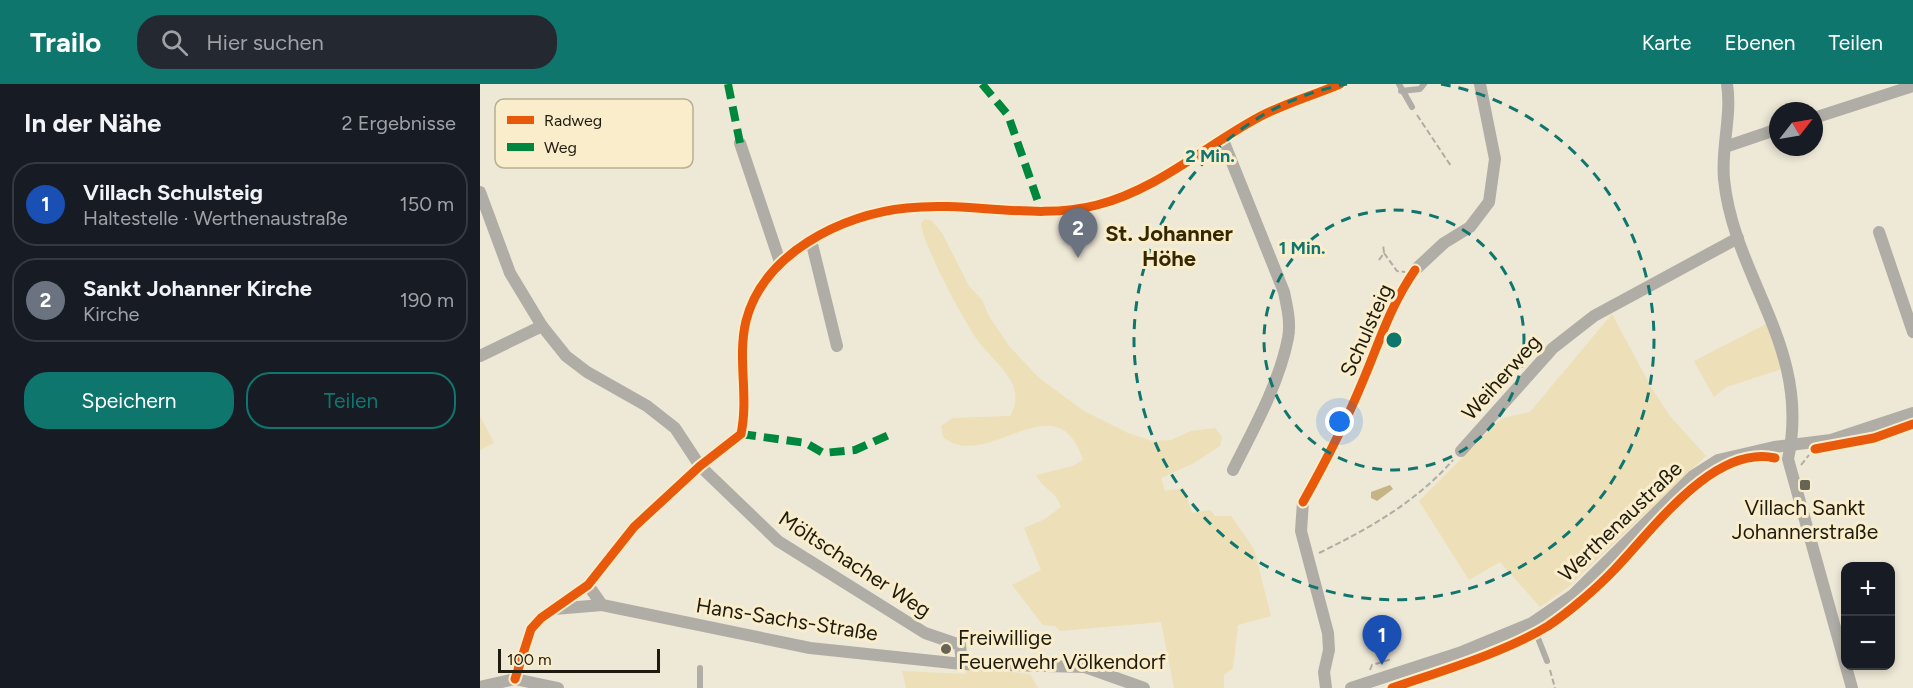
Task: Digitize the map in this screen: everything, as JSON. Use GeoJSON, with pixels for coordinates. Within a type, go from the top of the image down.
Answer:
{"type":"FeatureCollection","features":[{"type":"Feature","properties":{"kind":"street"},"geometry":{"type":"LineString","coordinates":[[515,679],[531,629],[553,609],[588,585],[634,527],[700,466],[741,434],[746,413],[742,349],[746,320],[760,287],[780,262],[811,240],[862,218],[907,208],[1041,210],[1094,206],[1123,197],[1152,184],[1261,116],[1341,84]]}},
{"type":"Feature","properties":{"kind":"street","name":"Schulsteig"},"geometry":{"type":"LineString","coordinates":[[1411,275],[1444,243],[1470,227],[1489,202],[1495,159],[1480,84]]}},
{"type":"Feature","properties":{"kind":"street"},"geometry":{"type":"LineString","coordinates":[[1727,84],[1729,118],[1724,179],[1738,238],[1780,337],[1790,381],[1794,429],[1788,459],[1852,688]]}},
{"type":"Feature","properties":{"kind":"street"},"geometry":{"type":"LineString","coordinates":[[1823,115],[1913,86]]}},
{"type":"Feature","properties":{"kind":"street"},"geometry":{"type":"LineString","coordinates":[[1725,147],[1769,132]]}},
{"type":"Feature","properties":{"kind":"street"},"geometry":{"type":"LineString","coordinates":[[1223,140],[1284,292],[1289,316],[1288,337],[1268,399],[1233,470]]}},
{"type":"Feature","properties":{"kind":"street"},"geometry":{"type":"LineString","coordinates":[[740,143],[780,262]]}},
{"type":"Feature","properties":{"kind":"street","name":"Möltschacher Weg"},"geometry":{"type":"LineString","coordinates":[[480,192],[510,273],[542,326],[566,356],[586,372],[647,406],[675,428],[700,466],[778,541],[925,633],[960,645],[962,664]]}},
{"type":"Feature","properties":{"kind":"street"},"geometry":{"type":"LineString","coordinates":[[1879,232],[1913,332]]}},
{"type":"Feature","properties":{"kind":"street","name":"Weiherweg"},"geometry":{"type":"LineString","coordinates":[[1461,451],[1553,348],[1585,323],[1738,238]]}},
{"type":"Feature","properties":{"kind":"street"},"geometry":{"type":"LineString","coordinates":[[811,240],[837,346]]}},
{"type":"Feature","properties":{"kind":"street"},"geometry":{"type":"LineString","coordinates":[[480,356],[542,326]]}},
{"type":"Feature","properties":{"kind":"street","name":"Werthenaustraße"},"geometry":{"type":"LineString","coordinates":[[1351,688],[1459,653],[1532,623],[1573,595],[1693,476],[1718,460],[1792,444],[1831,440],[1913,413]]}},
{"type":"Feature","properties":{"kind":"street"},"geometry":{"type":"LineString","coordinates":[[1303,502],[1300,531],[1328,633],[1329,650],[1324,672],[1326,688]]}},
{"type":"Feature","properties":{"kind":"street"},"geometry":{"type":"LineString","coordinates":[[588,585],[602,605]]}},
{"type":"Feature","properties":{"kind":"street","name":"Hans-Sachs-Straße"},"geometry":{"type":"LineString","coordinates":[[553,609],[602,605],[810,648],[962,664],[1085,667],[1144,688]]}},
{"type":"Feature","properties":{"kind":"street"},"geometry":{"type":"LineString","coordinates":[[480,687],[515,679],[558,688]]}},
{"type":"Feature","properties":{"kind":"lane"},"geometry":{"type":"LineString","coordinates":[[1400,88],[1420,89],[1424,84]]}},
{"type":"Feature","properties":{"kind":"lane"},"geometry":{"type":"LineString","coordinates":[[1400,88],[1412,107]]}},
{"type":"Feature","properties":{"kind":"lane"},"geometry":{"type":"LineString","coordinates":[[1532,623],[1547,661]]}},
{"type":"Feature","properties":{"kind":"lane"},"geometry":{"type":"LineString","coordinates":[[700,668],[700,688]]}},
{"type":"Feature","properties":{"kind":"path"},"geometry":{"type":"LineString","coordinates":[[1412,107],[1451,166]]}},
{"type":"Feature","properties":{"kind":"path"},"geometry":{"type":"LineString","coordinates":[[1383,244],[1384,253],[1397,271],[1411,275]]}},
{"type":"Feature","properties":{"kind":"path"},"geometry":{"type":"LineString","coordinates":[[1378,260],[1384,253]]}},
{"type":"Feature","properties":{"kind":"path"},"geometry":{"type":"LineString","coordinates":[[1547,661],[1555,688]]}},
{"type":"Feature","properties":{"kind":"shaded area"},"geometry":{"type":"Polygon","coordinates":[[[925,219],[932,221],[942,233],[969,286],[982,300],[990,318],[1010,347],[1039,378],[1084,411],[1128,433],[1152,441],[1171,440],[1191,431],[1215,428],[1222,437],[1220,446],[1194,463],[1161,478],[1165,491],[1184,488],[1192,513],[1210,510],[1215,516],[1231,516],[1254,549],[1271,616],[1238,625],[1233,668],[1224,675],[1224,688],[1174,688],[1161,622],[1060,631],[1055,626],[1043,625],[1012,585],[1041,570],[1024,528],[1045,519],[1061,507],[1056,497],[1036,475],[1073,466],[1083,460],[1071,437],[1056,427],[1039,426],[980,445],[961,445],[943,437],[941,426],[953,418],[1010,416],[1014,408],[1015,394],[1007,375],[980,343],[944,281],[923,233],[921,223],[925,219]]]}},
{"type":"Feature","properties":{"kind":"shaded area"},"geometry":{"type":"Polygon","coordinates":[[[1612,314],[1651,387],[1670,416],[1706,456],[1567,588],[1540,607],[1500,562],[1469,580],[1419,501],[1502,418],[1530,412],[1612,314]]]}},
{"type":"Feature","properties":{"kind":"shaded area"},"geometry":{"type":"Polygon","coordinates":[[[1766,324],[1782,369],[1726,387],[1714,397],[1694,361],[1766,324]]]}},
{"type":"Feature","properties":{"kind":"shaded area"},"geometry":{"type":"Polygon","coordinates":[[[480,416],[494,443],[480,450],[480,416]]]}},
{"type":"Feature","properties":{"kind":"shaded area"},"geometry":{"type":"Polygon","coordinates":[[[1390,485],[1393,489],[1377,501],[1371,498],[1371,492],[1390,485]]]}},
{"type":"Feature","properties":{"kind":"shaded area"},"geometry":{"type":"Polygon","coordinates":[[[967,668],[1030,674],[1038,688],[906,688],[902,671],[966,674],[967,668]]]}},
{"type":"Feature","properties":{"kind":"marked path"},"geometry":{"type":"LineString","coordinates":[[728,84],[740,143]]}},
{"type":"Feature","properties":{"kind":"marked path"},"geometry":{"type":"LineString","coordinates":[[982,84],[1008,115],[1041,210]]}},
{"type":"Feature","properties":{"kind":"marked path"},"geometry":{"type":"LineString","coordinates":[[741,434],[806,443],[823,453],[855,450],[891,434]]}},
{"type":"Feature","properties":{"kind":"cycle path"},"geometry":{"type":"LineString","coordinates":[[515,679],[531,629],[541,618],[588,585],[634,527],[700,466],[741,434],[746,321],[755,297],[769,276],[787,257],[832,229],[882,212],[931,207],[1050,211],[1097,205],[1120,198],[1162,177],[1261,116],[1340,84]]}},
{"type":"Feature","properties":{"kind":"cycle path"},"geometry":{"type":"LineString","coordinates":[[1303,502],[1349,413],[1392,311],[1415,270]]}},
{"type":"Feature","properties":{"kind":"cycle path"},"geometry":{"type":"LineString","coordinates":[[1815,449],[1874,438],[1913,424]]}},
{"type":"Feature","properties":{"kind":"cycle path"},"geometry":{"type":"LineString","coordinates":[[1392,688],[1492,653],[1548,626],[1574,607],[1614,570],[1665,514],[1707,477],[1729,464],[1752,457],[1775,458]]}},
{"type":"Feature","properties":{"kind":"place","name":"Sankt Johanner Kirche"},"geometry":{"type":"Point","coordinates":[1078,258]}},
{"type":"Feature","properties":{"kind":"place","name":"Villach Sankt Johannerstraße"},"geometry":{"type":"Point","coordinates":[1805,485]}},
{"type":"Feature","properties":{"kind":"place","name":"Freiwillige Feuerwehr Völkendorf"},"geometry":{"type":"Point","coordinates":[946,649]}},
{"type":"Feature","properties":{"kind":"place","name":"Villach Schulsteig"},"geometry":{"type":"Point","coordinates":[1382,665]}},
{"type":"Feature","properties":{"kind":"district","name":"St. Johanner Höhe"},"geometry":{"type":"Point","coordinates":[1169,246]}}]}
